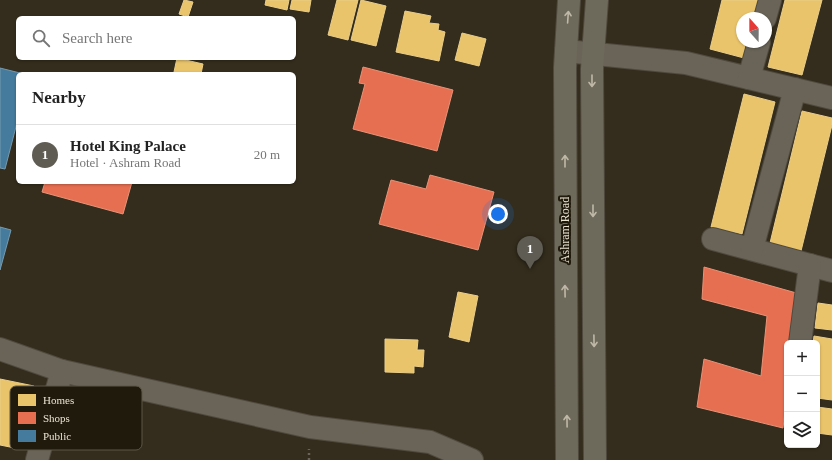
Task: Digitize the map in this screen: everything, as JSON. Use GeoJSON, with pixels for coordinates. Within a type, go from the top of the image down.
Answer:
{"type":"FeatureCollection","features":[{"type":"Feature","properties":{"kind":"main road","name":"Ashram Road"},"geometry":{"type":"LineString","coordinates":[[567,460],[565,68],[569,0]]}},
{"type":"Feature","properties":{"kind":"main road"},"geometry":{"type":"LineString","coordinates":[[595,460],[592,76],[597,0]]}},
{"type":"Feature","properties":{"kind":"street"},"geometry":{"type":"LineString","coordinates":[[767,12],[770,0]]}},
{"type":"Feature","properties":{"kind":"street"},"geometry":{"type":"LineString","coordinates":[[750,78],[758,48]]}},
{"type":"Feature","properties":{"kind":"street"},"geometry":{"type":"LineString","coordinates":[[566,51],[686,63],[832,98]]}},
{"type":"Feature","properties":{"kind":"street"},"geometry":{"type":"LineString","coordinates":[[752,249],[795,89]]}},
{"type":"Feature","properties":{"kind":"street"},"geometry":{"type":"LineString","coordinates":[[713,239],[832,271]]}},
{"type":"Feature","properties":{"kind":"street"},"geometry":{"type":"LineString","coordinates":[[800,340],[810,265]]}},
{"type":"Feature","properties":{"kind":"street"},"geometry":{"type":"LineString","coordinates":[[0,350],[62,371],[128,386]]}},
{"type":"Feature","properties":{"kind":"street"},"geometry":{"type":"LineString","coordinates":[[58,386],[62,371]]}},
{"type":"Feature","properties":{"kind":"street"},"geometry":{"type":"LineString","coordinates":[[142,389],[310,427],[430,442],[472,460]]}},
{"type":"Feature","properties":{"kind":"street"},"geometry":{"type":"LineString","coordinates":[[37,460],[40,450]]}},
{"type":"Feature","properties":{"kind":"building: Homes"},"geometry":{"type":"Polygon","coordinates":[[[184,0],[193,2],[188,16],[179,14],[184,0]]]}},
{"type":"Feature","properties":{"kind":"building: Homes"},"geometry":{"type":"Polygon","coordinates":[[[266,0],[289,0],[287,10],[265,5],[266,0]]]}},
{"type":"Feature","properties":{"kind":"building: Homes"},"geometry":{"type":"Polygon","coordinates":[[[292,0],[311,0],[309,12],[290,9],[292,0]]]}},
{"type":"Feature","properties":{"kind":"building: Homes"},"geometry":{"type":"Polygon","coordinates":[[[337,0],[358,0],[348,40],[328,35],[337,0]]]}},
{"type":"Feature","properties":{"kind":"building: Homes"},"geometry":{"type":"Polygon","coordinates":[[[361,0],[386,6],[376,46],[351,40],[361,0]]]}},
{"type":"Feature","properties":{"kind":"building: Homes"},"geometry":{"type":"Polygon","coordinates":[[[722,0],[759,0],[756,12],[736,12],[736,48],[746,48],[744,58],[710,49],[722,0]]]}},
{"type":"Feature","properties":{"kind":"building: Homes"},"geometry":{"type":"Polygon","coordinates":[[[785,0],[822,0],[802,75],[768,67],[785,0]]]}},
{"type":"Feature","properties":{"kind":"building: Homes"},"geometry":{"type":"Polygon","coordinates":[[[405,11],[431,16],[429,23],[439,24],[438,30],[445,32],[439,61],[396,52],[405,11]]]}},
{"type":"Feature","properties":{"kind":"building: Homes"},"geometry":{"type":"Polygon","coordinates":[[[462,33],[486,39],[479,66],[455,60],[462,33]]]}},
{"type":"Feature","properties":{"kind":"building: Homes"},"geometry":{"type":"Polygon","coordinates":[[[177,60],[186,60],[203,64],[201,72],[174,72],[177,60]]]}},
{"type":"Feature","properties":{"kind":"building: Homes"},"geometry":{"type":"Polygon","coordinates":[[[744,94],[775,102],[742,234],[711,227],[744,94]]]}},
{"type":"Feature","properties":{"kind":"building: Homes"},"geometry":{"type":"Polygon","coordinates":[[[802,111],[832,118],[832,125],[801,251],[770,243],[802,111]]]}},
{"type":"Feature","properties":{"kind":"building: Homes"},"geometry":{"type":"Polygon","coordinates":[[[458,292],[478,296],[469,342],[449,337],[458,292]]]}},
{"type":"Feature","properties":{"kind":"building: Homes"},"geometry":{"type":"Polygon","coordinates":[[[818,303],[832,305],[832,330],[815,328],[818,303]]]}},
{"type":"Feature","properties":{"kind":"building: Homes"},"geometry":{"type":"Polygon","coordinates":[[[814,336],[832,339],[832,400],[820,398],[820,340],[813,340],[814,336]]]}},
{"type":"Feature","properties":{"kind":"building: Homes"},"geometry":{"type":"Polygon","coordinates":[[[385,339],[418,340],[417,350],[424,350],[423,367],[414,366],[414,373],[385,372],[385,339]]]}},
{"type":"Feature","properties":{"kind":"building: Homes"},"geometry":{"type":"Polygon","coordinates":[[[0,379],[34,386],[10,386],[10,447],[0,445],[0,379]]]}},
{"type":"Feature","properties":{"kind":"building: Homes"},"geometry":{"type":"Polygon","coordinates":[[[820,407],[832,409],[832,435],[820,433],[820,407]]]}},
{"type":"Feature","properties":{"kind":"building: Shops"},"geometry":{"type":"Polygon","coordinates":[[[363,67],[453,90],[437,151],[353,129],[365,84],[359,83],[363,67]]]}},
{"type":"Feature","properties":{"kind":"building: Shops"},"geometry":{"type":"Polygon","coordinates":[[[430,175],[494,192],[478,250],[379,224],[391,180],[426,189],[430,175]]]}},
{"type":"Feature","properties":{"kind":"building: Shops"},"geometry":{"type":"Polygon","coordinates":[[[44,184],[131,184],[123,214],[42,192],[44,184]]]}},
{"type":"Feature","properties":{"kind":"building: Shops"},"geometry":{"type":"Polygon","coordinates":[[[704,267],[800,294],[794,340],[784,340],[783,428],[697,407],[704,359],[761,376],[767,316],[702,299],[704,267]]]}},
{"type":"Feature","properties":{"kind":"building: Public"},"geometry":{"type":"Polygon","coordinates":[[[0,68],[16,72],[16,127],[5,169],[0,168],[0,68]]]}},
{"type":"Feature","properties":{"kind":"building: Public"},"geometry":{"type":"Polygon","coordinates":[[[0,227],[11,230],[0,270],[0,227]]]}},
{"type":"Feature","properties":{"kind":"place","name":"Hotel King Palace"},"geometry":{"type":"Point","coordinates":[530,269]}}]}
